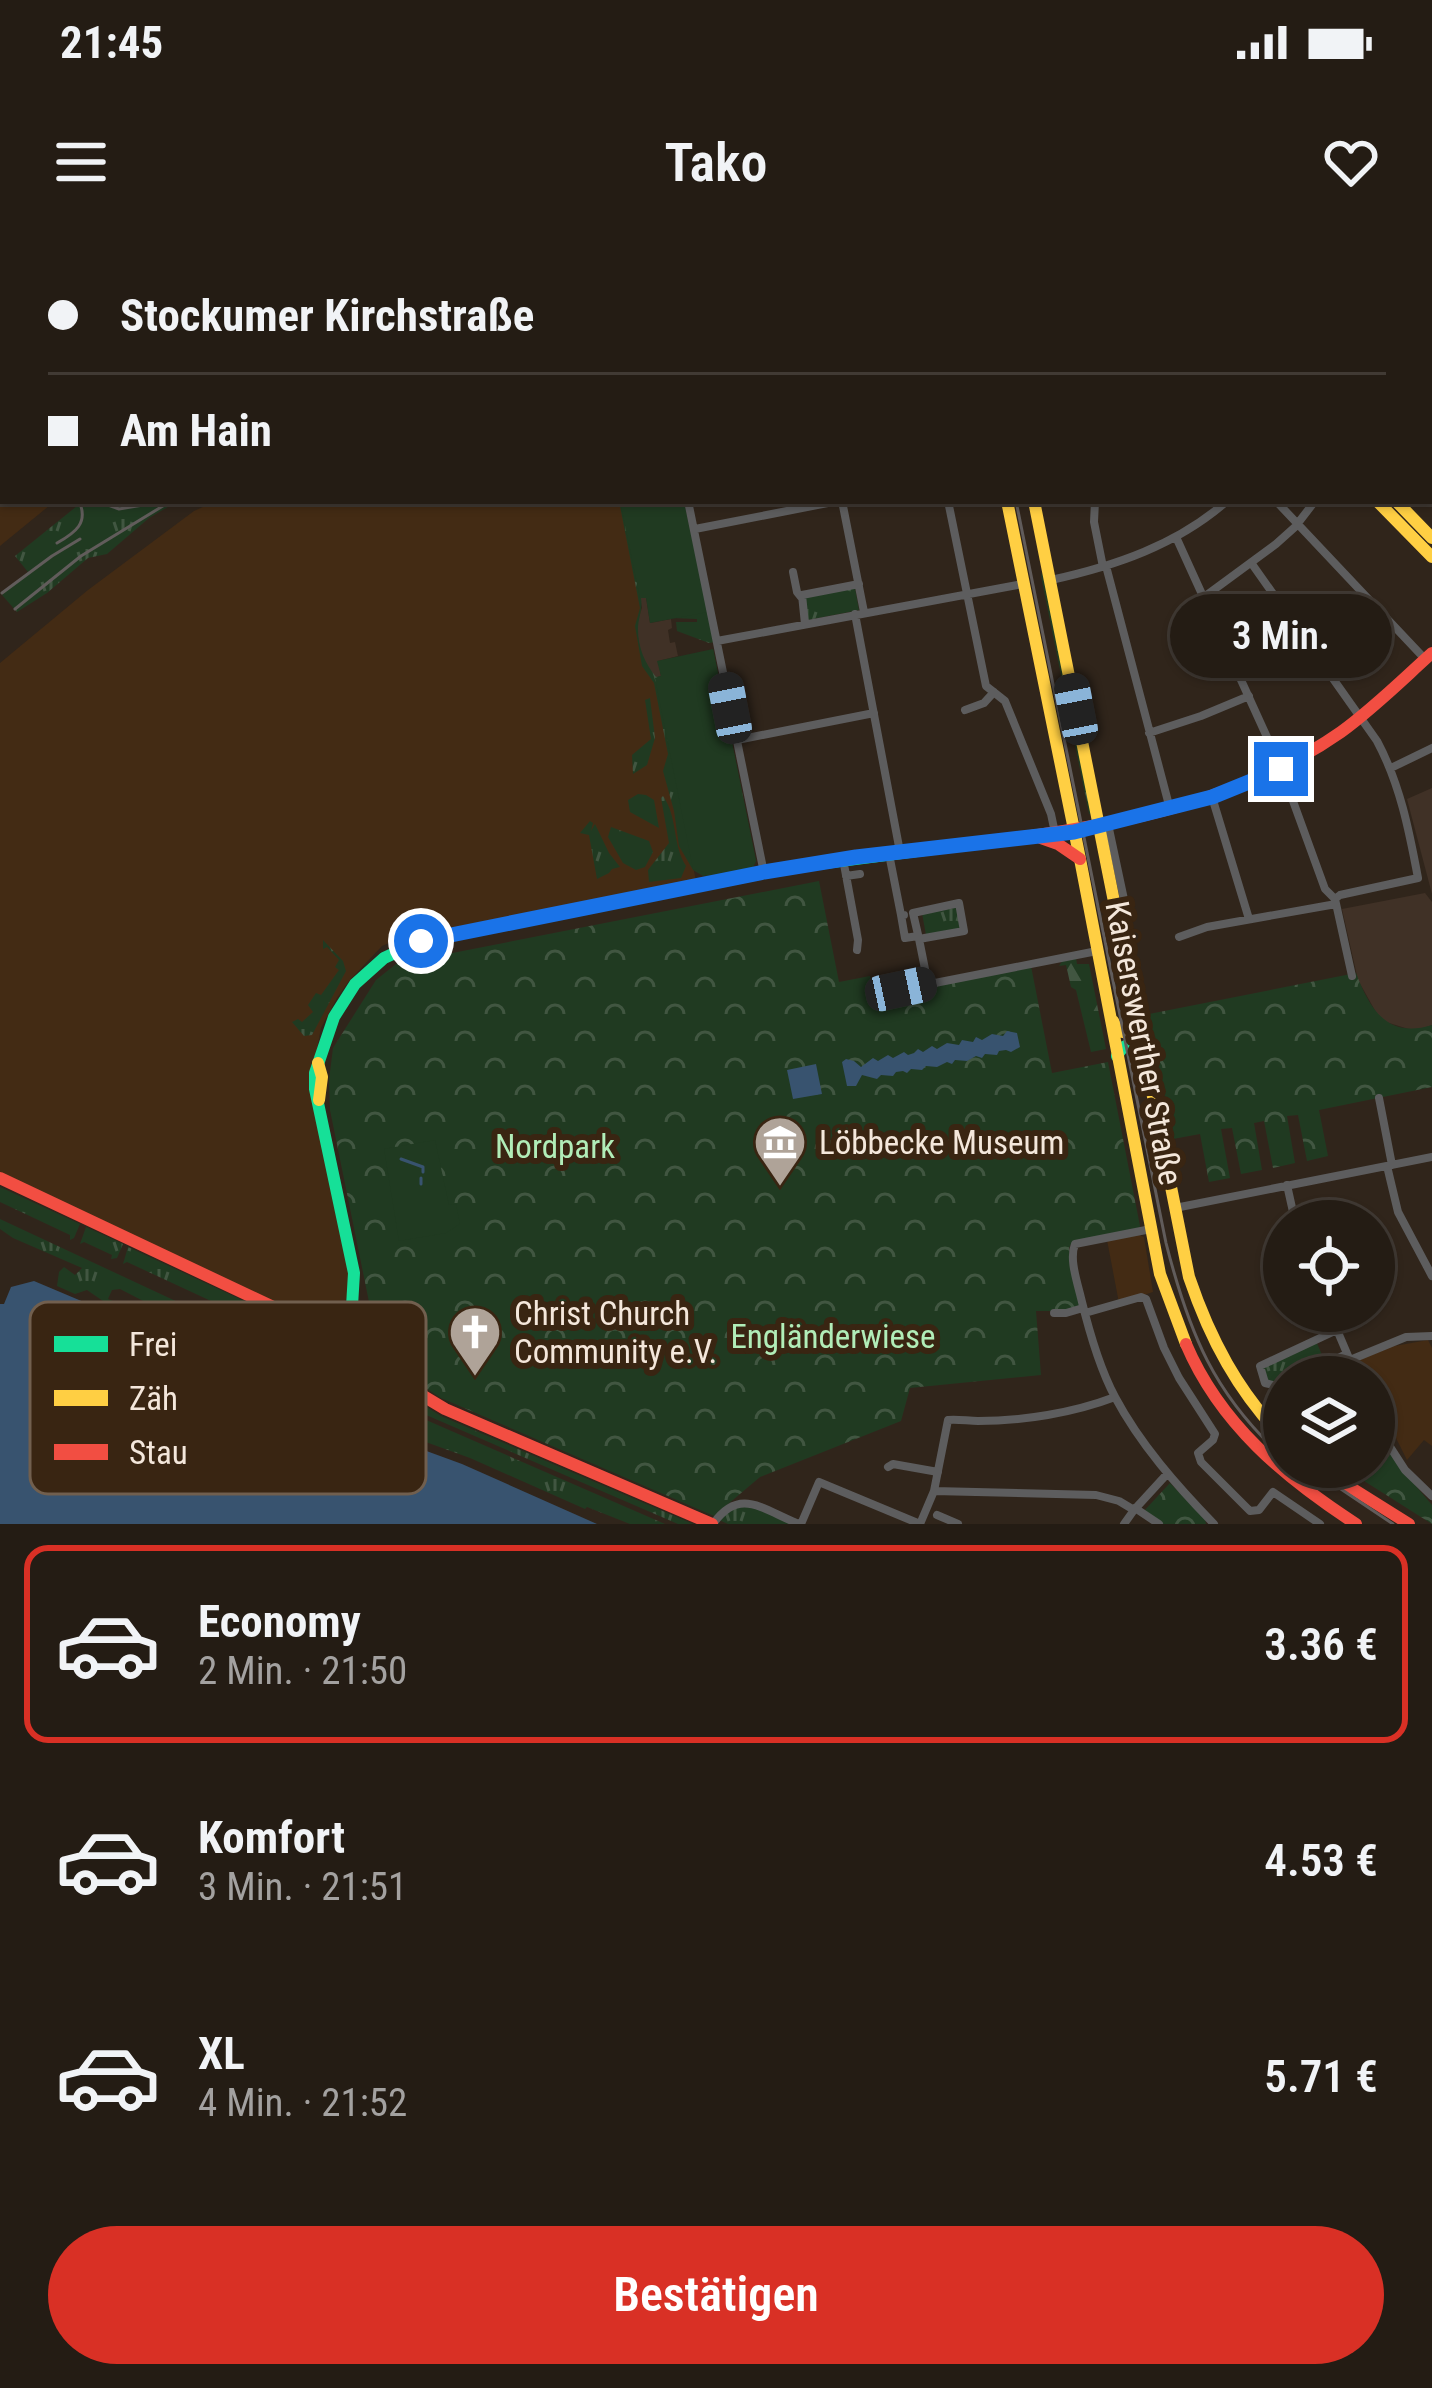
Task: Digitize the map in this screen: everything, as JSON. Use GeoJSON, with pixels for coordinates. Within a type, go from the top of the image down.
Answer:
{"type":"FeatureCollection","features":[{"type":"Feature","properties":{"kind":"main road","name":"Kaiserswerther Straße"},"geometry":{"type":"LineString","coordinates":[[1008,504],[1023,584],[1055,836],[1080,859],[1160,1274],[1177,1326],[1197,1370],[1234,1425],[1275,1467],[1356,1524]]}},
{"type":"Feature","properties":{"kind":"main road","name":"Kaiserswerther Straße"},"geometry":{"type":"LineString","coordinates":[[1035,504],[1104,825],[1189,1277],[1215,1346],[1263,1417]]}},
{"type":"Feature","properties":{"kind":"main road"},"geometry":{"type":"LineString","coordinates":[[1380,504],[1432,557]]}},
{"type":"Feature","properties":{"kind":"main road"},"geometry":{"type":"LineString","coordinates":[[1399,504],[1432,534]]}},
{"type":"Feature","properties":{"kind":"main road"},"geometry":{"type":"LineString","coordinates":[[352,1302],[355,1280],[314,1092],[314,1071],[329,1024],[346,994],[367,970],[400,948],[764,872],[1055,836],[1170,809],[1281,769],[1360,717],[1428,656]]}},
{"type":"Feature","properties":{"kind":"main road"},"geometry":{"type":"LineString","coordinates":[[1055,836],[1080,859]]}},
{"type":"Feature","properties":{"kind":"main road"},"geometry":{"type":"LineString","coordinates":[[1110,1019],[1118,1031],[1127,1033],[1139,1017]]}},
{"type":"Feature","properties":{"kind":"main road"},"geometry":{"type":"LineString","coordinates":[[1117,1056],[1122,1047],[1133,1043],[1140,1045],[1148,1061]]}},
{"type":"Feature","properties":{"kind":"main road"},"geometry":{"type":"LineString","coordinates":[[2,1176],[266,1302]]}},
{"type":"Feature","properties":{"kind":"main road"},"geometry":{"type":"LineString","coordinates":[[426,1398],[713,1524]]}},
{"type":"Feature","properties":{"kind":"main road"},"geometry":{"type":"LineString","coordinates":[[1352,1488],[1409,1524]]}},
{"type":"Feature","properties":{"kind":"street"},"geometry":{"type":"LineString","coordinates":[[689,504],[764,872]]}},
{"type":"Feature","properties":{"kind":"street"},"geometry":{"type":"LineString","coordinates":[[694,529],[824,504]]}},
{"type":"Feature","properties":{"kind":"street"},"geometry":{"type":"LineString","coordinates":[[841,504],[859,584],[860,613],[901,915],[905,938],[964,931],[959,903],[901,915]]}},
{"type":"Feature","properties":{"kind":"street"},"geometry":{"type":"LineString","coordinates":[[949,504],[986,686],[1005,701],[1051,814],[1055,836]]}},
{"type":"Feature","properties":{"kind":"street"},"geometry":{"type":"LineString","coordinates":[[1091,504],[1170,809]]}},
{"type":"Feature","properties":{"kind":"street"},"geometry":{"type":"LineString","coordinates":[[1051,580],[1104,567],[1176,537],[1223,504]]}},
{"type":"Feature","properties":{"kind":"street"},"geometry":{"type":"LineString","coordinates":[[1279,504],[1428,656]]}},
{"type":"Feature","properties":{"kind":"street"},"geometry":{"type":"LineString","coordinates":[[1204,597],[1252,564],[1313,504]]}},
{"type":"Feature","properties":{"kind":"street"},"geometry":{"type":"LineString","coordinates":[[1176,537],[1281,769],[1325,889],[1335,901],[1352,976]]}},
{"type":"Feature","properties":{"kind":"street"},"geometry":{"type":"LineString","coordinates":[[1179,937],[1418,878],[1391,768],[1252,564]]}},
{"type":"Feature","properties":{"kind":"street"},"geometry":{"type":"LineString","coordinates":[[794,572],[806,624]]}},
{"type":"Feature","properties":{"kind":"street"},"geometry":{"type":"LineString","coordinates":[[801,597],[859,584]]}},
{"type":"Feature","properties":{"kind":"street"},"geometry":{"type":"LineString","coordinates":[[717,641],[1023,584]]}},
{"type":"Feature","properties":{"kind":"street"},"geometry":{"type":"LineString","coordinates":[[965,710],[994,692]]}},
{"type":"Feature","properties":{"kind":"street"},"geometry":{"type":"LineString","coordinates":[[1149,733],[1249,696]]}},
{"type":"Feature","properties":{"kind":"street"},"geometry":{"type":"LineString","coordinates":[[736,740],[874,713]]}},
{"type":"Feature","properties":{"kind":"street"},"geometry":{"type":"LineString","coordinates":[[1391,768],[1432,748]]}},
{"type":"Feature","properties":{"kind":"street"},"geometry":{"type":"LineString","coordinates":[[1212,797],[1249,920]]}},
{"type":"Feature","properties":{"kind":"street"},"geometry":{"type":"LineString","coordinates":[[843,859],[857,950]]}},
{"type":"Feature","properties":{"kind":"street"},"geometry":{"type":"LineString","coordinates":[[846,876],[860,874]]}},
{"type":"Feature","properties":{"kind":"street"},"geometry":{"type":"LineString","coordinates":[[913,913],[928,984]]}},
{"type":"Feature","properties":{"kind":"street"},"geometry":{"type":"LineString","coordinates":[[874,995],[1097,951]]}},
{"type":"Feature","properties":{"kind":"street"},"geometry":{"type":"LineString","coordinates":[[1378,1098],[1398,1212],[1432,1276]]}},
{"type":"Feature","properties":{"kind":"street"},"geometry":{"type":"LineString","coordinates":[[1175,1208],[1432,1156]]}},
{"type":"Feature","properties":{"kind":"street"},"geometry":{"type":"LineString","coordinates":[[1287,1185],[1290,1200]]}},
{"type":"Feature","properties":{"kind":"street"},"geometry":{"type":"LineString","coordinates":[[1152,1228],[1073,1245],[1072,1253],[1084,1311],[1115,1397],[1167,1474],[1213,1524]]}},
{"type":"Feature","properties":{"kind":"street"},"geometry":{"type":"LineString","coordinates":[[1054,1312],[1146,1299],[1179,1378],[1214,1431],[1213,1440],[1198,1453],[1201,1462],[1250,1511],[1259,1510],[1274,1492],[1320,1524]]}},
{"type":"Feature","properties":{"kind":"street"},"geometry":{"type":"LineString","coordinates":[[1277,1356],[1332,1332]]}},
{"type":"Feature","properties":{"kind":"street"},"geometry":{"type":"LineString","coordinates":[[1351,1356],[1406,1337],[1432,1336]]}},
{"type":"Feature","properties":{"kind":"street"},"geometry":{"type":"LineString","coordinates":[[713,1524],[730,1505],[742,1502],[800,1524],[819,1482],[920,1524],[934,1491],[946,1423],[1055,1414],[1115,1397]]}},
{"type":"Feature","properties":{"kind":"street"},"geometry":{"type":"LineString","coordinates":[[1395,1455],[1432,1496]]}},
{"type":"Feature","properties":{"kind":"street"},"geometry":{"type":"LineString","coordinates":[[888,1467],[938,1472]]}},
{"type":"Feature","properties":{"kind":"street"},"geometry":{"type":"LineString","coordinates":[[1124,1524],[1167,1474]]}},
{"type":"Feature","properties":{"kind":"street"},"geometry":{"type":"LineString","coordinates":[[934,1491],[1096,1495],[1119,1501],[1159,1524]]}},
{"type":"Feature","properties":{"kind":"street"},"geometry":{"type":"LineString","coordinates":[[926,1510],[935,1520],[958,1524]]}},
{"type":"Feature","properties":{"kind":"shaded area"},"geometry":{"type":"Polygon","coordinates":[[[0,504],[51,504],[0,546],[0,504]]]}},
{"type":"Feature","properties":{"kind":"shaded area"},"geometry":{"type":"Polygon","coordinates":[[[209,504],[621,504],[696,881],[403,937],[382,946],[349,981],[321,1028],[313,1070],[351,1283],[345,1302],[269,1302],[0,1175],[0,663],[194,511],[209,504]]]}},
{"type":"Feature","properties":{"kind":"shaded area"},"geometry":{"type":"Polygon","coordinates":[[[646,597],[650,623],[671,619],[670,643],[675,642],[678,656],[658,661],[661,676],[655,678],[643,664],[636,627],[640,598],[646,597]]]}},
{"type":"Feature","properties":{"kind":"shaded area"},"geometry":{"type":"Polygon","coordinates":[[[1432,788],[1432,894],[1407,799],[1432,788]]]}},
{"type":"Feature","properties":{"kind":"shaded area"},"geometry":{"type":"Polygon","coordinates":[[[1425,893],[1432,902],[1432,1025],[1415,1031],[1386,1022],[1377,1014],[1358,980],[1342,909],[1425,893]]]}},
{"type":"Feature","properties":{"kind":"shaded area"},"geometry":{"type":"Polygon","coordinates":[[[1144,1237],[1153,1292],[1119,1303],[1107,1240],[1144,1237]]]}},
{"type":"Feature","properties":{"kind":"shaded area"},"geometry":{"type":"Polygon","coordinates":[[[1428,1340],[1432,1348],[1432,1446],[1424,1440],[1407,1460],[1395,1436],[1395,1356],[1368,1356],[1428,1340]]]}},
{"type":"Feature","properties":{"kind":"green space"},"geometry":{"type":"Polygon","coordinates":[[[173,504],[107,554],[88,558],[17,612],[2,595],[28,572],[15,556],[77,506],[173,504]]]}},
{"type":"Feature","properties":{"kind":"green space"},"geometry":{"type":"Polygon","coordinates":[[[620,504],[627,504],[646,597],[641,598],[638,629],[641,649],[656,677],[713,649],[756,861],[753,867],[703,876],[693,870],[679,846],[663,771],[668,754],[654,683],[642,666],[635,626],[640,608],[620,504]]]}},
{"type":"Feature","properties":{"kind":"green space"},"geometry":{"type":"Polygon","coordinates":[[[621,504],[685,504],[708,612],[650,623],[646,598],[640,598],[621,504]]]}},
{"type":"Feature","properties":{"kind":"green space"},"geometry":{"type":"Polygon","coordinates":[[[679,504],[715,642],[677,631],[676,622],[697,619],[672,618],[679,504]]]}},
{"type":"Feature","properties":{"kind":"green space"},"geometry":{"type":"Polygon","coordinates":[[[1042,572],[1093,813],[1089,814],[1041,576],[1042,572]]]}},
{"type":"Feature","properties":{"kind":"green space"},"geometry":{"type":"Polygon","coordinates":[[[855,588],[859,610],[808,620],[804,597],[855,588]]]}},
{"type":"Feature","properties":{"kind":"green space"},"geometry":{"type":"Polygon","coordinates":[[[713,649],[756,861],[753,867],[706,876],[693,869],[655,678],[661,676],[657,661],[713,649]]]}},
{"type":"Feature","properties":{"kind":"green space"},"geometry":{"type":"Polygon","coordinates":[[[650,698],[655,738],[647,765],[633,774],[632,755],[651,739],[645,700],[650,698]]]}},
{"type":"Feature","properties":{"kind":"green space"},"geometry":{"type":"Polygon","coordinates":[[[638,794],[654,800],[659,828],[630,812],[628,800],[638,794]]]}},
{"type":"Feature","properties":{"kind":"green space"},"geometry":{"type":"Polygon","coordinates":[[[663,796],[686,866],[681,878],[649,882],[648,870],[669,843],[663,796]]]}},
{"type":"Feature","properties":{"kind":"green space"},"geometry":{"type":"Polygon","coordinates":[[[590,821],[591,831],[595,824],[620,867],[597,879],[589,835],[580,833],[590,821]]]}},
{"type":"Feature","properties":{"kind":"green space"},"geometry":{"type":"Polygon","coordinates":[[[611,827],[649,841],[653,852],[645,867],[636,870],[623,863],[608,837],[611,827]]]}},
{"type":"Feature","properties":{"kind":"green space","name":"Nordpark"},"geometry":{"type":"Polygon","coordinates":[[[819,881],[839,982],[870,976],[874,995],[1031,966],[1052,1073],[1108,1062],[1139,1229],[1071,1244],[1080,1307],[1036,1311],[1041,1375],[910,1388],[901,1421],[760,1477],[714,1516],[441,1398],[426,1388],[426,1302],[369,1302],[330,1110],[329,1080],[333,1048],[376,980],[396,964],[819,881]]]}},
{"type":"Feature","properties":{"kind":"green space"},"geometry":{"type":"Polygon","coordinates":[[[953,905],[960,929],[926,935],[922,913],[953,905]]]}},
{"type":"Feature","properties":{"kind":"green space"},"geometry":{"type":"Polygon","coordinates":[[[323,940],[343,961],[346,971],[312,1035],[304,1036],[292,1022],[302,1022],[313,1012],[308,1005],[339,970],[335,967],[339,960],[327,947],[323,949],[323,940]]]}},
{"type":"Feature","properties":{"kind":"green space"},"geometry":{"type":"Polygon","coordinates":[[[1076,958],[1077,964],[1089,964],[1106,1049],[1091,1052],[1076,990],[1066,965],[1059,966],[1063,960],[1076,958]]]}},
{"type":"Feature","properties":{"kind":"green space"},"geometry":{"type":"Polygon","coordinates":[[[1356,973],[1383,1018],[1404,1028],[1432,1025],[1432,1087],[1319,1110],[1328,1156],[1307,1161],[1298,1115],[1287,1116],[1295,1163],[1273,1168],[1264,1121],[1254,1123],[1262,1170],[1241,1174],[1232,1128],[1221,1129],[1230,1178],[1209,1182],[1200,1134],[1173,1139],[1149,1014],[1356,973]]]}},
{"type":"Feature","properties":{"kind":"green space"},"geometry":{"type":"Polygon","coordinates":[[[435,1140],[449,1205],[456,1204],[460,1224],[446,1233],[399,1241],[384,1149],[435,1140]]]}},
{"type":"Feature","properties":{"kind":"green space"},"geometry":{"type":"Polygon","coordinates":[[[0,1187],[80,1224],[74,1238],[0,1202],[0,1187]]]}},
{"type":"Feature","properties":{"kind":"green space"},"geometry":{"type":"Polygon","coordinates":[[[0,1219],[178,1302],[145,1302],[120,1289],[112,1290],[108,1299],[115,1302],[103,1302],[87,1290],[75,1294],[57,1286],[59,1272],[64,1267],[75,1275],[82,1268],[0,1229],[0,1219]]]}},
{"type":"Feature","properties":{"kind":"green space"},"geometry":{"type":"Polygon","coordinates":[[[86,1227],[123,1244],[117,1258],[80,1244],[86,1227]]]}},
{"type":"Feature","properties":{"kind":"green space"},"geometry":{"type":"Polygon","coordinates":[[[128,1247],[246,1302],[211,1302],[123,1264],[128,1247]]]}},
{"type":"Feature","properties":{"kind":"green space"},"geometry":{"type":"Polygon","coordinates":[[[1316,1341],[1322,1356],[1284,1356],[1316,1341]]]}},
{"type":"Feature","properties":{"kind":"green space"},"geometry":{"type":"Polygon","coordinates":[[[426,1407],[693,1524],[678,1524],[426,1415],[426,1407]]]}},
{"type":"Feature","properties":{"kind":"green space"},"geometry":{"type":"Polygon","coordinates":[[[426,1420],[665,1524],[630,1524],[585,1509],[426,1442],[426,1420]]]}},
{"type":"Feature","properties":{"kind":"green space"},"geometry":{"type":"Polygon","coordinates":[[[1395,1457],[1432,1505],[1432,1524],[1375,1488],[1395,1488],[1395,1457]]]}},
{"type":"Feature","properties":{"kind":"green space"},"geometry":{"type":"Polygon","coordinates":[[[1170,1483],[1206,1524],[1161,1524],[1143,1512],[1170,1483]]]}},
{"type":"Feature","properties":{"kind":"green space"},"geometry":{"type":"Polygon","coordinates":[[[746,1504],[793,1524],[719,1520],[728,1509],[746,1504]]]}},
{"type":"Feature","properties":{"kind":"water"},"geometry":{"type":"Polygon","coordinates":[[[1007,1031],[1017,1033],[1020,1047],[1011,1052],[877,1079],[862,1075],[856,1086],[847,1086],[842,1062],[846,1059],[861,1067],[873,1058],[923,1052],[947,1043],[959,1045],[962,1040],[1003,1036],[1007,1031]]]}},
{"type":"Feature","properties":{"kind":"water"},"geometry":{"type":"Polygon","coordinates":[[[816,1064],[822,1094],[793,1099],[787,1070],[816,1064]]]}},
{"type":"Feature","properties":{"kind":"water"},"geometry":{"type":"Polygon","coordinates":[[[34,1281],[84,1302],[30,1302],[30,1494],[426,1494],[426,1451],[597,1524],[0,1524],[0,1304],[11,1287],[34,1281]]]}},
{"type":"Feature","properties":{"kind":"waterway"},"geometry":{"type":"LineString","coordinates":[[401,1159],[423,1167],[423,1172]]}},
{"type":"Feature","properties":{"kind":"waterway"},"geometry":{"type":"LineString","coordinates":[[421,1178],[421,1184]]}},
{"type":"Feature","properties":{"kind":"tram line"},"geometry":{"type":"LineString","coordinates":[[57,543],[78,526],[80,504]]}},
{"type":"Feature","properties":{"kind":"tram line"},"geometry":{"type":"LineString","coordinates":[[105,504],[119,509],[143,505]]}},
{"type":"Feature","properties":{"kind":"tram line"},"geometry":{"type":"LineString","coordinates":[[15,609],[81,556],[166,504]]}},
{"type":"Feature","properties":{"kind":"tram line"},"geometry":{"type":"LineString","coordinates":[[1017,504],[1166,1243],[1207,1361],[1263,1437]]}},
{"type":"Feature","properties":{"kind":"tram line"},"geometry":{"type":"LineString","coordinates":[[2,593],[80,539]]}},
{"type":"Feature","properties":{"kind":"tram line"},"geometry":{"type":"LineString","coordinates":[[1339,1488],[1393,1524]]}},
{"type":"Feature","properties":{"kind":"traffic: fast"},"geometry":{"type":"LineString","coordinates":[[352,1302],[354,1273],[315,1073],[334,1017],[355,984],[384,958],[421,941],[794,867],[1009,839]]}},
{"type":"Feature","properties":{"kind":"traffic: fast"},"geometry":{"type":"LineString","coordinates":[[1117,1056],[1132,1044],[1140,1045],[1143,1053]]}},
{"type":"Feature","properties":{"kind":"traffic: slow"},"geometry":{"type":"LineString","coordinates":[[1008,504],[1160,1274],[1186,1344]]}},
{"type":"Feature","properties":{"kind":"traffic: slow"},"geometry":{"type":"LineString","coordinates":[[1035,504],[1189,1277],[1227,1364],[1263,1415]]}},
{"type":"Feature","properties":{"kind":"traffic: slow"},"geometry":{"type":"LineString","coordinates":[[1380,504],[1432,557]]}},
{"type":"Feature","properties":{"kind":"traffic: slow"},"geometry":{"type":"LineString","coordinates":[[1399,504],[1432,538]]}},
{"type":"Feature","properties":{"kind":"traffic: slow"},"geometry":{"type":"LineString","coordinates":[[1113,1021],[1118,1031],[1127,1033],[1134,1030],[1138,1019]]}},
{"type":"Feature","properties":{"kind":"traffic: slow"},"geometry":{"type":"LineString","coordinates":[[318,1063],[322,1077],[319,1100]]}},
{"type":"Feature","properties":{"kind":"traffic: jam"},"geometry":{"type":"LineString","coordinates":[[1009,839],[1139,816],[1224,792],[1264,775],[1341,732],[1432,653]]}},
{"type":"Feature","properties":{"kind":"traffic: jam"},"geometry":{"type":"LineString","coordinates":[[1041,838],[1080,859]]}},
{"type":"Feature","properties":{"kind":"traffic: jam"},"geometry":{"type":"LineString","coordinates":[[0,1178],[263,1302]]}},
{"type":"Feature","properties":{"kind":"traffic: jam"},"geometry":{"type":"LineString","coordinates":[[1186,1344],[1217,1399],[1257,1447],[1356,1524]]}},
{"type":"Feature","properties":{"kind":"traffic: jam"},"geometry":{"type":"LineString","coordinates":[[426,1398],[712,1524]]}},
{"type":"Feature","properties":{"kind":"traffic: jam"},"geometry":{"type":"LineString","coordinates":[[1352,1488],[1409,1524]]}},
{"type":"Feature","properties":{"kind":"place","name":"Löbbecke Museum"},"geometry":{"type":"Point","coordinates":[780,1188]}},
{"type":"Feature","properties":{"kind":"place","name":"Christ Church Community e.V."},"geometry":{"type":"Point","coordinates":[475,1378]}},
{"type":"Feature","properties":{"kind":"route"},"geometry":{"type":"LineString","coordinates":[[421,941],[764,872],[1074,832],[1212,797],[1281,769]]}},
{"type":"Feature","properties":{"kind":"park label","name":"Engländerwiese"},"geometry":{"type":"Point","coordinates":[833,1336]}}]}
